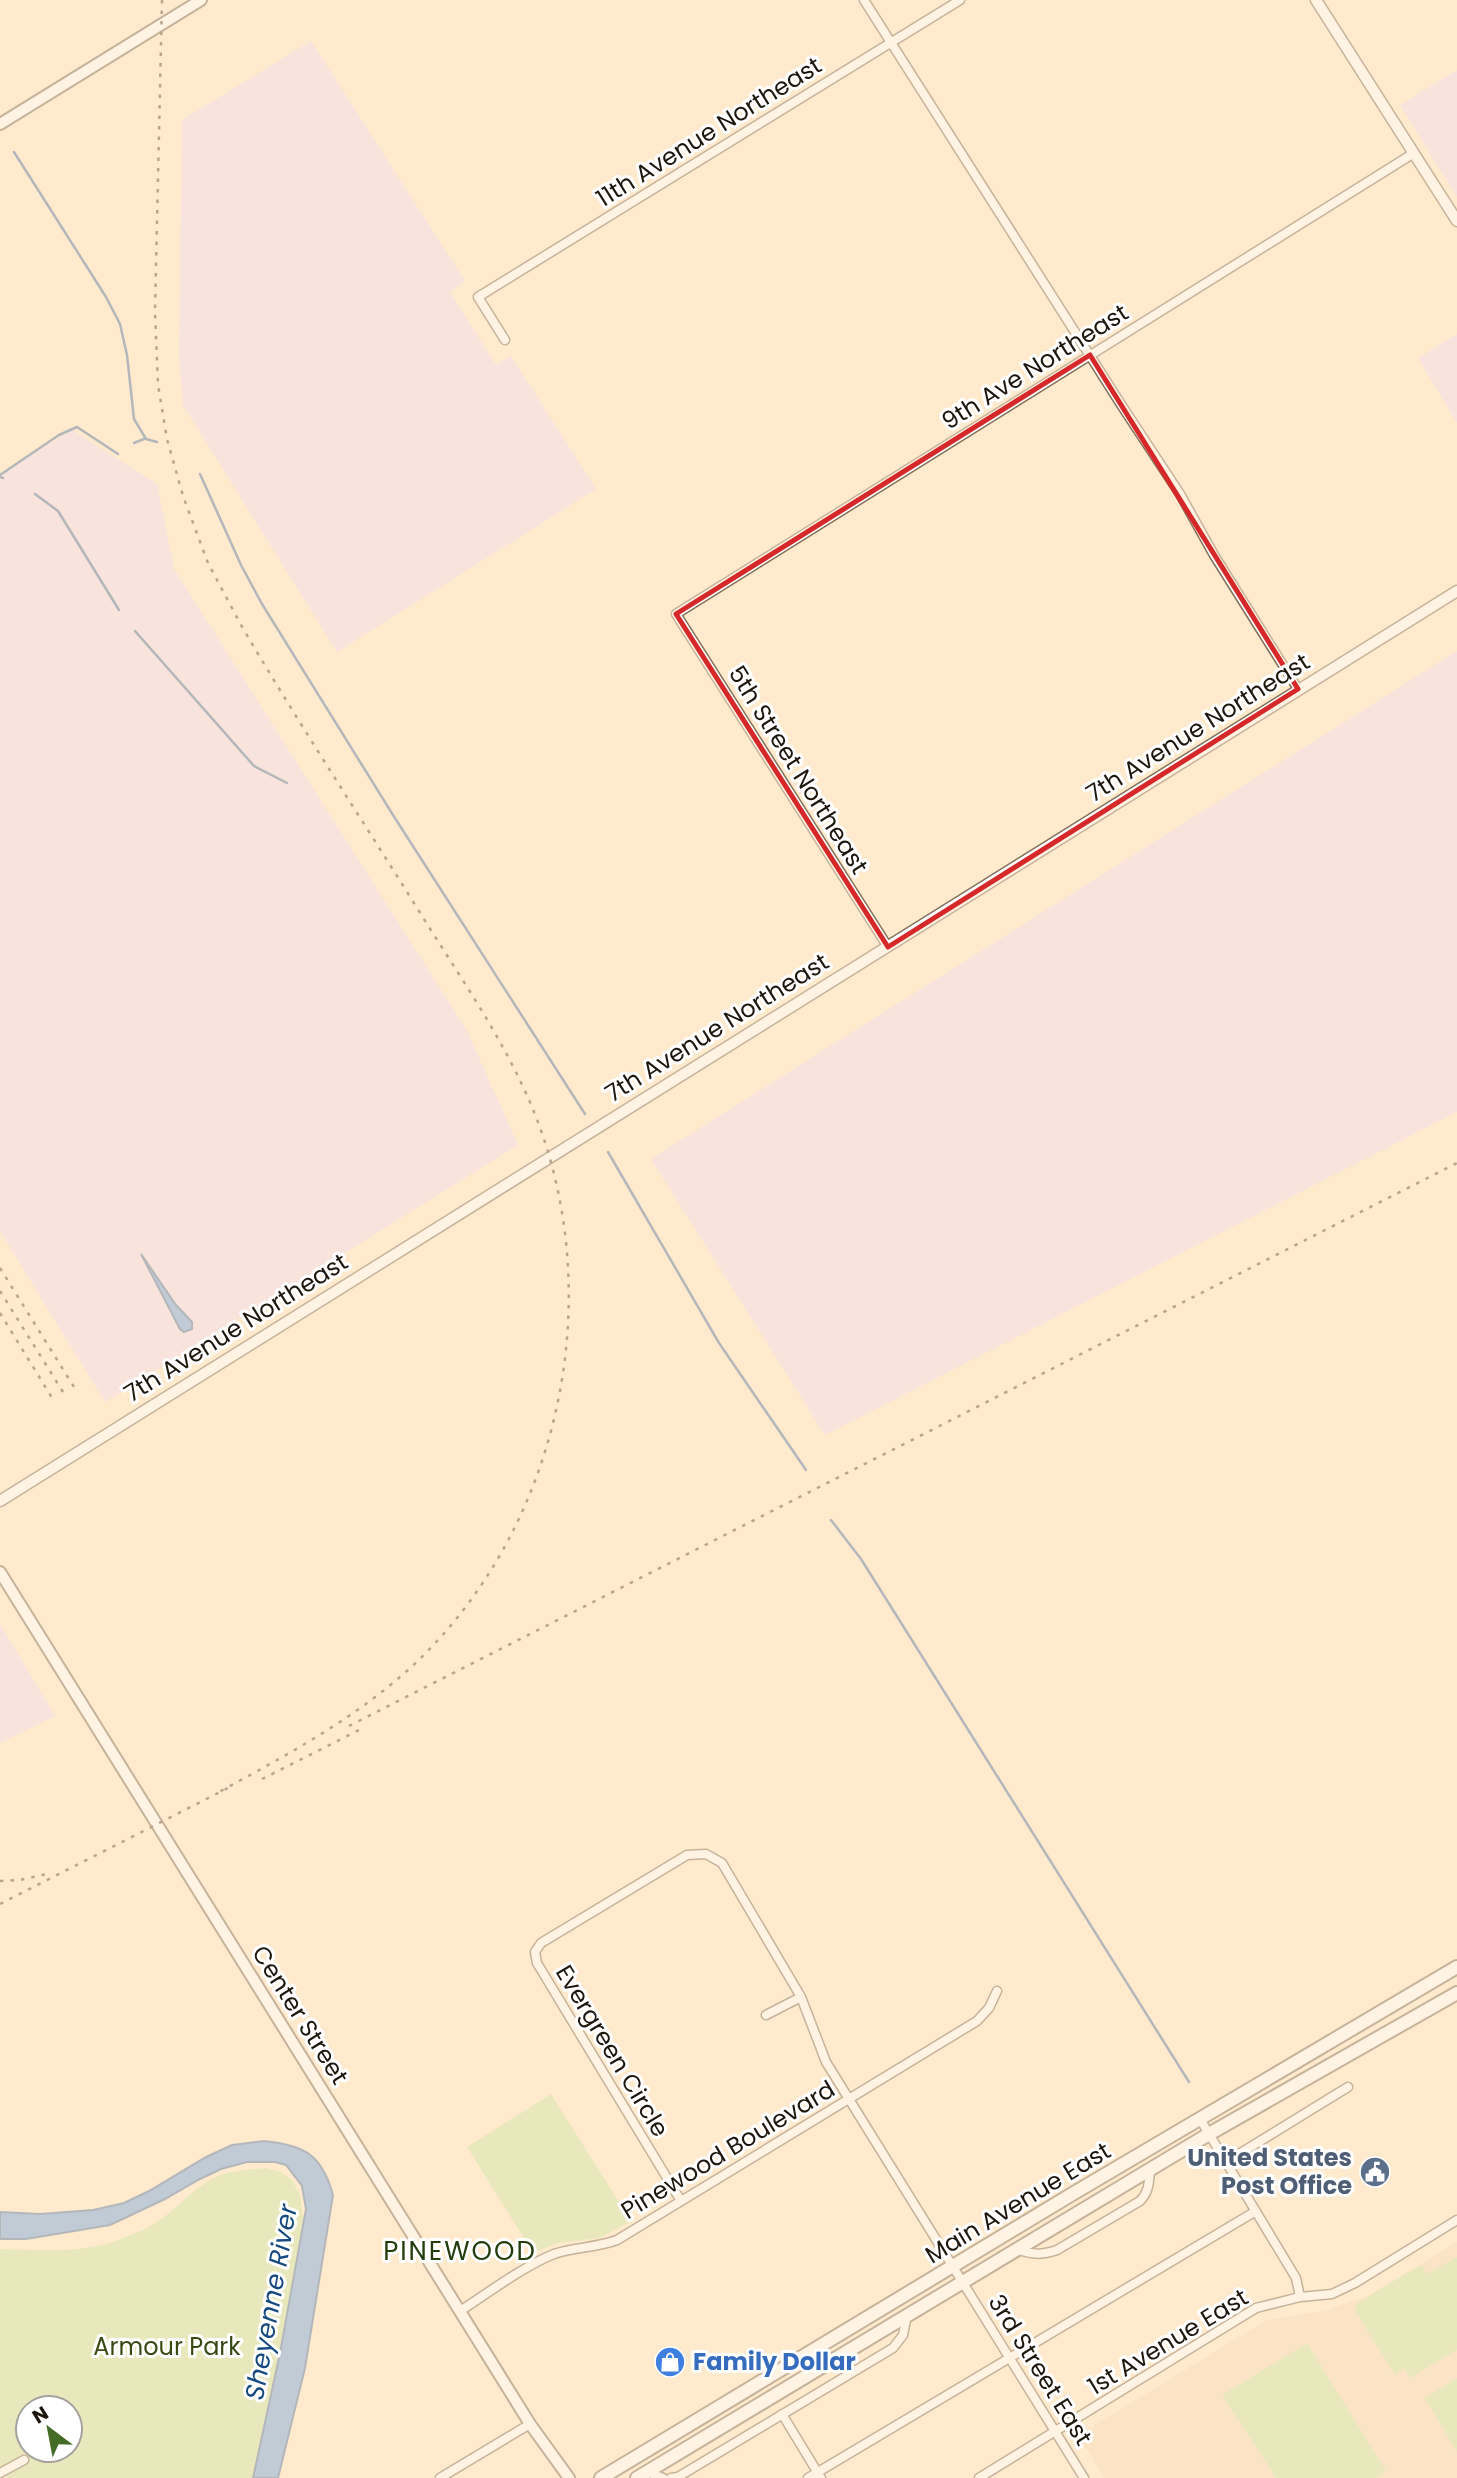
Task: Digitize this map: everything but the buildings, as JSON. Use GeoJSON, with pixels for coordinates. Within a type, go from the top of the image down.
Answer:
{"type":"FeatureCollection","features":[{"type":"Feature","properties":{"kind":"main road"},"geometry":{"type":"LineString","coordinates":[[0,124],[201,0]]}},
{"type":"Feature","properties":{"kind":"main road","name":"Center Street"},"geometry":{"type":"LineString","coordinates":[[0,1572],[530,2424],[569,2478]]}},
{"type":"Feature","properties":{"kind":"main road","name":"Main Avenue East"},"geometry":{"type":"LineString","coordinates":[[601,2478],[1457,1967]]}},
{"type":"Feature","properties":{"kind":"main road","name":"Main Avenue East"},"geometry":{"type":"LineString","coordinates":[[642,2475],[1209,2134],[1457,1993]]}},
{"type":"Feature","properties":{"kind":"street"},"geometry":{"type":"LineString","coordinates":[[864,0],[1180,494],[1214,555],[1298,689]]}},
{"type":"Feature","properties":{"kind":"street","name":"11th Avenue Northeast"},"geometry":{"type":"LineString","coordinates":[[505,340],[478,297],[960,0]]}},
{"type":"Feature","properties":{"kind":"street"},"geometry":{"type":"LineString","coordinates":[[1315,0],[1457,221]]}},
{"type":"Feature","properties":{"kind":"street","name":"9th Ave Northeast"},"geometry":{"type":"LineString","coordinates":[[676,614],[1414,153]]}},
{"type":"Feature","properties":{"kind":"street","name":"7th Avenue Northeast"},"geometry":{"type":"LineString","coordinates":[[0,1501],[1457,591]]}},
{"type":"Feature","properties":{"kind":"street","name":"5th Street Northeast"},"geometry":{"type":"LineString","coordinates":[[676,614],[888,947]]}},
{"type":"Feature","properties":{"kind":"street","name":"Evergreen Circle"},"geometry":{"type":"LineString","coordinates":[[681,2201],[537,1963],[535,1952],[541,1943],[687,1855],[706,1854],[722,1863],[801,1997],[826,2062],[954,2266]]}},
{"type":"Feature","properties":{"kind":"street","name":"Pinewood Boulevard"},"geometry":{"type":"LineString","coordinates":[[460,2311],[549,2256],[617,2240],[977,2021],[989,2008],[997,1991]]}},
{"type":"Feature","properties":{"kind":"street"},"geometry":{"type":"LineString","coordinates":[[766,2015],[801,1997]]}},
{"type":"Feature","properties":{"kind":"street"},"geometry":{"type":"LineString","coordinates":[[1226,2162],[1348,2087]]}},
{"type":"Feature","properties":{"kind":"street"},"geometry":{"type":"LineString","coordinates":[[1200,2119],[1296,2278],[1300,2297]]}},
{"type":"Feature","properties":{"kind":"street"},"geometry":{"type":"LineString","coordinates":[[1017,2249],[1043,2255],[1093,2229],[1146,2195],[1150,2170]]}},
{"type":"Feature","properties":{"kind":"street"},"geometry":{"type":"LineString","coordinates":[[808,2478],[819,2475],[1256,2210]]}},
{"type":"Feature","properties":{"kind":"street","name":"1st Avenue East"},"geometry":{"type":"LineString","coordinates":[[979,2478],[1256,2308],[1300,2297],[1332,2294],[1355,2283],[1457,2220]]}},
{"type":"Feature","properties":{"kind":"street","name":"3rd Street East"},"geometry":{"type":"LineString","coordinates":[[954,2266],[1084,2478]]}},
{"type":"Feature","properties":{"kind":"street"},"geometry":{"type":"LineString","coordinates":[[671,2478],[678,2477],[893,2348],[902,2335],[907,2315]]}},
{"type":"Feature","properties":{"kind":"street"},"geometry":{"type":"LineString","coordinates":[[782,2414],[819,2475]]}},
{"type":"Feature","properties":{"kind":"street"},"geometry":{"type":"LineString","coordinates":[[440,2478],[530,2424]]}},
{"type":"Feature","properties":{"kind":"street"},"geometry":{"type":"LineString","coordinates":[[0,2473],[17,2464]]}},
{"type":"Feature","properties":{"kind":"street"},"geometry":{"type":"LineString","coordinates":[[642,2475],[663,2478]]}},
{"type":"Feature","properties":{"kind":"highlighted area"},"geometry":{"type":"Polygon","coordinates":[[[1090,355],[1298,689],[888,947],[676,614],[1090,355]]]}},
{"type":"Feature","properties":{"kind":"shaded area"},"geometry":{"type":"Polygon","coordinates":[[[311,41],[465,281],[450,292],[496,365],[511,356],[596,489],[337,652],[183,405],[179,358],[182,120],[311,41]]]}},
{"type":"Feature","properties":{"kind":"shaded area"},"geometry":{"type":"Polygon","coordinates":[[[1457,70],[1457,197],[1400,105],[1457,70]]]}},
{"type":"Feature","properties":{"kind":"shaded area"},"geometry":{"type":"Polygon","coordinates":[[[1457,334],[1457,423],[1418,358],[1457,334]]]}},
{"type":"Feature","properties":{"kind":"shaded area"},"geometry":{"type":"Polygon","coordinates":[[[72,430],[157,484],[174,569],[467,1031],[518,1145],[105,1402],[0,1231],[0,474],[72,430]]]}},
{"type":"Feature","properties":{"kind":"shaded area"},"geometry":{"type":"Polygon","coordinates":[[[1457,651],[1457,1112],[825,1435],[651,1159],[1457,651]]]}},
{"type":"Feature","properties":{"kind":"shaded area"},"geometry":{"type":"Polygon","coordinates":[[[0,1624],[55,1716],[0,1743],[0,1624]]]}},
{"type":"Feature","properties":{"kind":"shaded area"},"geometry":{"type":"Polygon","coordinates":[[[1457,2242],[1457,2478],[1104,2478],[1078,2435],[1267,2320],[1324,2311],[1366,2297],[1457,2242]]]}},
{"type":"Feature","properties":{"kind":"green space"},"geometry":{"type":"Polygon","coordinates":[[[551,2094],[631,2221],[600,2238],[559,2243],[537,2251],[530,2248],[467,2147],[551,2094]]]}},
{"type":"Feature","properties":{"kind":"green space","name":"Armour Park"},"geometry":{"type":"Polygon","coordinates":[[[266,2168],[281,2172],[292,2180],[300,2194],[304,2222],[285,2350],[254,2478],[7,2478],[0,2467],[0,2249],[63,2250],[109,2243],[153,2224],[202,2185],[218,2176],[266,2168]]]}},
{"type":"Feature","properties":{"kind":"green space"},"geometry":{"type":"Polygon","coordinates":[[[1457,2257],[1457,2350],[1410,2378],[1404,2368],[1395,2375],[1355,2311],[1357,2303],[1422,2264],[1427,2274],[1457,2257]]]}},
{"type":"Feature","properties":{"kind":"green space"},"geometry":{"type":"Polygon","coordinates":[[[1307,2343],[1386,2471],[1376,2478],[1276,2478],[1222,2395],[1307,2343]]]}},
{"type":"Feature","properties":{"kind":"green space"},"geometry":{"type":"Polygon","coordinates":[[[1457,2378],[1457,2452],[1425,2398],[1457,2378]]]}},
{"type":"Feature","properties":{"kind":"water"},"geometry":{"type":"Polygon","coordinates":[[[141,1254],[176,1305],[192,1322],[192,1329],[184,1332],[180,1329],[141,1254]]]}},
{"type":"Feature","properties":{"kind":"water"},"geometry":{"type":"Polygon","coordinates":[[[264,2141],[291,2146],[310,2154],[323,2170],[333,2195],[305,2368],[278,2478],[253,2478],[280,2353],[306,2209],[302,2186],[286,2165],[275,2162],[247,2162],[221,2169],[110,2225],[26,2239],[0,2239],[0,2212],[40,2214],[93,2210],[124,2203],[232,2145],[264,2141]]]}},
{"type":"Feature","properties":{"kind":"waterway"},"geometry":{"type":"LineString","coordinates":[[14,152],[106,297],[120,324],[127,355],[134,419],[146,439],[157,442]]}},
{"type":"Feature","properties":{"kind":"waterway"},"geometry":{"type":"LineString","coordinates":[[0,475],[59,435],[77,427],[118,454]]}},
{"type":"Feature","properties":{"kind":"waterway"},"geometry":{"type":"LineString","coordinates":[[134,443],[144,439]]}},
{"type":"Feature","properties":{"kind":"waterway"},"geometry":{"type":"LineString","coordinates":[[200,474],[241,565],[262,604],[393,815],[585,1114]]}},
{"type":"Feature","properties":{"kind":"waterway"},"geometry":{"type":"LineString","coordinates":[[35,494],[58,511],[119,610]]}},
{"type":"Feature","properties":{"kind":"waterway"},"geometry":{"type":"LineString","coordinates":[[135,631],[254,766],[287,783]]}},
{"type":"Feature","properties":{"kind":"waterway"},"geometry":{"type":"LineString","coordinates":[[608,1152],[719,1343],[806,1470]]}},
{"type":"Feature","properties":{"kind":"waterway"},"geometry":{"type":"LineString","coordinates":[[831,1520],[861,1559],[1189,2082]]}},
{"type":"Feature","properties":{"kind":"railway"},"geometry":{"type":"LineString","coordinates":[[162,0],[155,311],[158,385],[167,439],[183,496],[208,563],[241,625],[507,1054],[529,1100],[554,1174],[567,1250],[568,1327],[557,1404],[536,1478],[504,1549],[461,1613],[408,1670],[341,1722],[219,1792]]}},
{"type":"Feature","properties":{"kind":"railway"},"geometry":{"type":"LineString","coordinates":[[349,1726],[1457,1163]]}},
{"type":"Feature","properties":{"kind":"railway"},"geometry":{"type":"LineString","coordinates":[[0,1268],[74,1387]]}},
{"type":"Feature","properties":{"kind":"railway"},"geometry":{"type":"LineString","coordinates":[[0,1291],[63,1392]]}},
{"type":"Feature","properties":{"kind":"railway"},"geometry":{"type":"LineString","coordinates":[[0,1313],[54,1401]]}},
{"type":"Feature","properties":{"kind":"railway"},"geometry":{"type":"LineString","coordinates":[[262,1779],[365,1727]]}},
{"type":"Feature","properties":{"kind":"railway"},"geometry":{"type":"LineString","coordinates":[[0,1904],[228,1788]]}},
{"type":"Feature","properties":{"kind":"railway"},"geometry":{"type":"LineString","coordinates":[[0,1881],[47,1874]]}},
{"type":"Feature","properties":{"kind":"place","name":"United States Post Office"},"geometry":{"type":"Point","coordinates":[1375,2172]}},
{"type":"Feature","properties":{"kind":"place","name":"Family Dollar"},"geometry":{"type":"Point","coordinates":[670,2362]}},
{"type":"Feature","properties":{"kind":"district","name":"PINEWOOD"},"geometry":{"type":"Point","coordinates":[460,2251]}},
{"type":"Feature","properties":{"kind":"water label","name":"Sheyenne River"},"geometry":{"type":"Point","coordinates":[271,2302]}}]}
